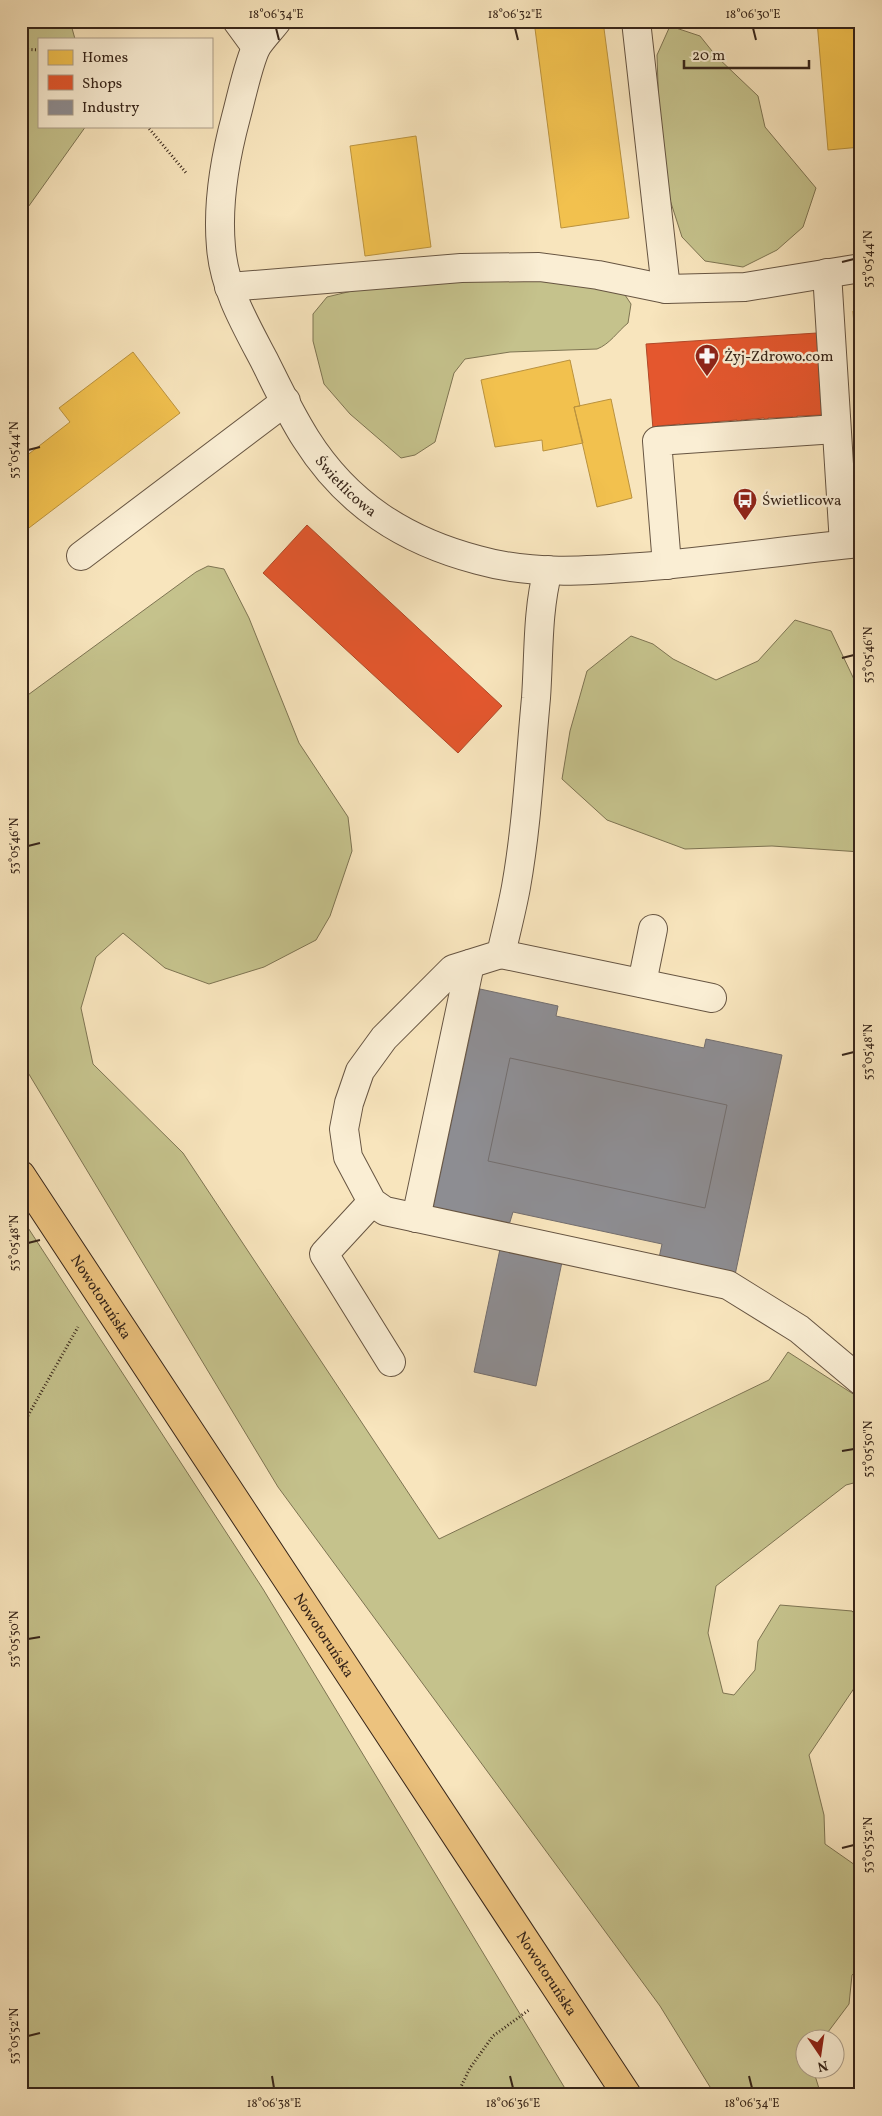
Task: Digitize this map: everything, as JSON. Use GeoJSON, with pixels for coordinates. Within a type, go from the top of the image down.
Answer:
{"type":"FeatureCollection","features":[{"type":"Feature","properties":{"kind":"main road","name":"Nowotoruńska"},"geometry":{"type":"LineString","coordinates":[[21,1176],[627,2095]]}},
{"type":"Feature","properties":{"kind":"street"},"geometry":{"type":"LineString","coordinates":[[237,21],[256,47],[277,21]]}},
{"type":"Feature","properties":{"kind":"street"},"geometry":{"type":"LineString","coordinates":[[636,21],[666,289]]}},
{"type":"Feature","properties":{"kind":"street","name":"Świetlicowa"},"geometry":{"type":"LineString","coordinates":[[256,47],[229,143],[221,216],[221,248],[229,287],[238,311],[306,439],[331,473],[360,502],[393,527],[439,548],[480,561],[516,568],[597,571],[667,565],[852,543]]}},
{"type":"Feature","properties":{"kind":"street"},"geometry":{"type":"LineString","coordinates":[[229,287],[461,268],[540,267],[666,289],[745,287],[861,268]]}},
{"type":"Feature","properties":{"kind":"street"},"geometry":{"type":"LineString","coordinates":[[827,273],[836,429],[852,543]]}},
{"type":"Feature","properties":{"kind":"street"},"geometry":{"type":"LineString","coordinates":[[81,556],[286,401]]}},
{"type":"Feature","properties":{"kind":"street"},"geometry":{"type":"LineString","coordinates":[[667,565],[657,441],[836,429]]}},
{"type":"Feature","properties":{"kind":"street"},"geometry":{"type":"LineString","coordinates":[[501,954],[516,887],[524,826],[538,668],[541,611],[548,570]]}},
{"type":"Feature","properties":{"kind":"street"},"geometry":{"type":"LineString","coordinates":[[642,983],[653,929]]}},
{"type":"Feature","properties":{"kind":"street"},"geometry":{"type":"LineString","coordinates":[[712,998],[501,954],[453,969],[384,1038],[360,1071],[349,1103],[344,1129],[348,1157],[372,1202],[384,1211],[728,1285],[799,1329],[861,1382]]}},
{"type":"Feature","properties":{"kind":"street"},"geometry":{"type":"LineString","coordinates":[[416,1218],[470,964]]}},
{"type":"Feature","properties":{"kind":"street"},"geometry":{"type":"LineString","coordinates":[[372,1202],[324,1254],[391,1362]]}},
{"type":"Feature","properties":{"kind":"path"},"geometry":{"type":"LineString","coordinates":[[21,49],[38,50]]}},
{"type":"Feature","properties":{"kind":"path"},"geometry":{"type":"LineString","coordinates":[[149,128],[221,216]]}},
{"type":"Feature","properties":{"kind":"path"},"geometry":{"type":"LineString","coordinates":[[21,1428],[98,1291]]}},
{"type":"Feature","properties":{"kind":"path"},"geometry":{"type":"LineString","coordinates":[[457,2095],[470,2068],[493,2036],[557,1988]]}},
{"type":"Feature","properties":{"kind":"shaded area"},"geometry":{"type":"Polygon","coordinates":[[[21,21],[70,21],[75,38],[38,38],[38,128],[85,128],[21,217],[21,21]]]}},
{"type":"Feature","properties":{"kind":"shaded area"},"geometry":{"type":"Polygon","coordinates":[[[670,26],[700,36],[716,56],[758,96],[765,127],[816,188],[803,227],[777,250],[743,267],[705,261],[682,237],[661,172],[657,55],[670,26]]]}},
{"type":"Feature","properties":{"kind":"shaded area"},"geometry":{"type":"Polygon","coordinates":[[[491,279],[554,280],[623,292],[631,304],[628,323],[610,341],[597,349],[510,352],[465,359],[454,373],[435,442],[415,455],[401,458],[350,414],[324,384],[313,341],[313,314],[327,297],[356,290],[491,279]]]}},
{"type":"Feature","properties":{"kind":"shaded area"},"geometry":{"type":"Polygon","coordinates":[[[208,566],[224,569],[249,618],[299,743],[348,817],[352,851],[330,916],[316,940],[264,967],[209,984],[165,968],[123,933],[96,957],[81,1008],[93,1064],[183,1153],[439,1539],[769,1380],[788,1352],[861,1399],[861,1481],[846,1485],[716,1586],[708,1633],[723,1693],[734,1695],[755,1670],[758,1641],[780,1605],[852,1611],[861,1621],[861,1678],[809,1755],[824,1815],[825,1844],[855,1865],[861,1879],[861,1967],[852,1975],[849,2004],[831,2028],[794,2028],[794,2078],[816,2078],[821,2095],[715,2095],[660,2006],[278,1487],[21,1061],[21,700],[196,572],[208,566]]]}},
{"type":"Feature","properties":{"kind":"shaded area"},"geometry":{"type":"Polygon","coordinates":[[[795,620],[831,631],[861,694],[861,852],[772,846],[685,849],[607,820],[562,779],[570,731],[587,671],[631,636],[653,644],[673,659],[716,680],[758,661],[795,620]]]}},
{"type":"Feature","properties":{"kind":"shaded area"},"geometry":{"type":"Polygon","coordinates":[[[21,1217],[263,1589],[569,2095],[21,2095],[21,1217]]]}},
{"type":"Feature","properties":{"kind":"building: Homes"},"geometry":{"type":"Polygon","coordinates":[[[534,21],[603,21],[629,218],[561,228],[534,21]]]}},
{"type":"Feature","properties":{"kind":"building: Homes"},"geometry":{"type":"Polygon","coordinates":[[[817,21],[861,21],[861,147],[828,150],[817,21]]]}},
{"type":"Feature","properties":{"kind":"building: Homes"},"geometry":{"type":"Polygon","coordinates":[[[416,136],[431,247],[365,256],[350,146],[416,136]]]}},
{"type":"Feature","properties":{"kind":"building: Homes"},"geometry":{"type":"Polygon","coordinates":[[[861,310],[861,410],[860,410],[853,311],[861,310]]]}},
{"type":"Feature","properties":{"kind":"building: Homes"},"geometry":{"type":"Polygon","coordinates":[[[133,352],[180,413],[21,534],[21,460],[70,422],[59,408],[133,352]]]}},
{"type":"Feature","properties":{"kind":"building: Homes"},"geometry":{"type":"Polygon","coordinates":[[[570,360],[580,406],[574,407],[583,443],[543,451],[542,440],[495,447],[481,380],[570,360]]]}},
{"type":"Feature","properties":{"kind":"building: Homes"},"geometry":{"type":"Polygon","coordinates":[[[611,399],[632,498],[597,507],[574,407],[611,399]]]}},
{"type":"Feature","properties":{"kind":"building: Shops"},"geometry":{"type":"Polygon","coordinates":[[[817,333],[825,417],[821,415],[797,416],[797,419],[793,417],[768,418],[768,421],[765,421],[764,418],[741,420],[741,423],[737,423],[737,420],[712,422],[712,425],[709,425],[709,423],[684,424],[684,427],[680,427],[680,424],[657,426],[657,429],[653,429],[646,344],[817,333]]]}},
{"type":"Feature","properties":{"kind":"building: Shops"},"geometry":{"type":"Polygon","coordinates":[[[307,525],[502,706],[458,753],[263,573],[307,525]]]}},
{"type":"Feature","properties":{"kind":"building: Industry"},"geometry":{"type":"Polygon","coordinates":[[[480,989],[558,1006],[556,1016],[704,1048],[706,1039],[782,1055],[735,1275],[659,1258],[662,1244],[513,1212],[509,1225],[433,1209],[480,989]]]}},
{"type":"Feature","properties":{"kind":"building: Industry"},"geometry":{"type":"Polygon","coordinates":[[[510,1058],[727,1105],[705,1208],[488,1161],[510,1058]]]}},
{"type":"Feature","properties":{"kind":"building: Industry"},"geometry":{"type":"Polygon","coordinates":[[[500,1249],[562,1262],[536,1386],[474,1372],[500,1249]]]}},
{"type":"Feature","properties":{"kind":"place","name":"Żyj-Zdrowo.com"},"geometry":{"type":"Point","coordinates":[707,377]}},
{"type":"Feature","properties":{"kind":"place","name":"Świetlicowa"},"geometry":{"type":"Point","coordinates":[745,521]}}]}
